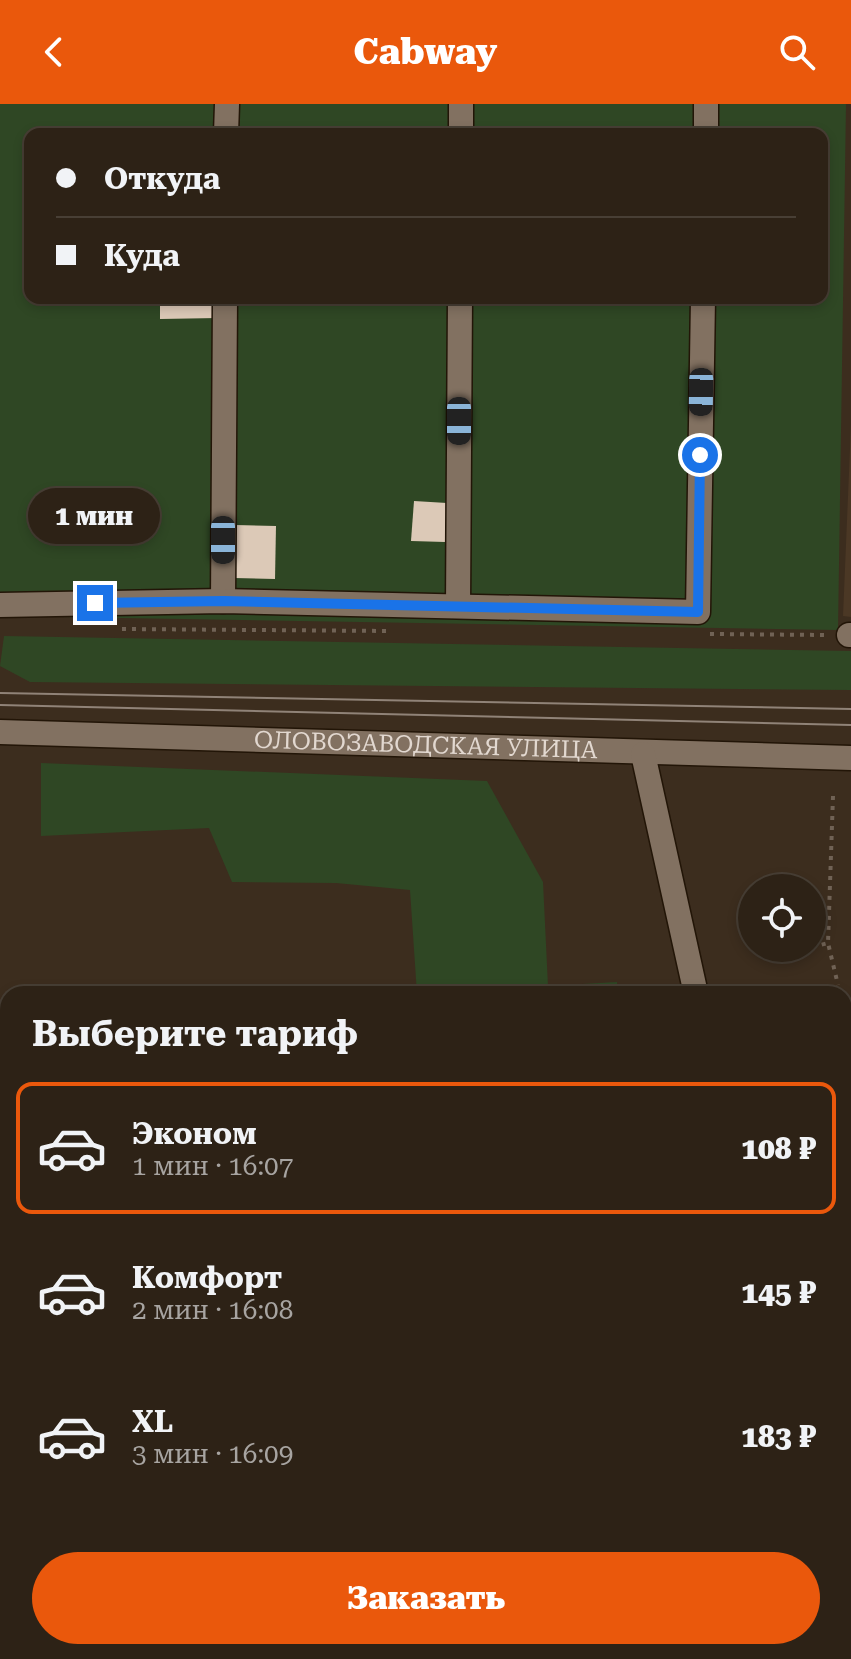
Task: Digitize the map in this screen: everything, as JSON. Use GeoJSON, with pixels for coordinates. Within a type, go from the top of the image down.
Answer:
{"type":"FeatureCollection","features":[{"type":"Feature","properties":{"kind":"street"},"geometry":{"type":"LineString","coordinates":[[226,128],[227,104]]}},
{"type":"Feature","properties":{"kind":"street"},"geometry":{"type":"LineString","coordinates":[[461,104],[461,128]]}},
{"type":"Feature","properties":{"kind":"street"},"geometry":{"type":"LineString","coordinates":[[706,104],[706,128]]}},
{"type":"Feature","properties":{"kind":"street"},"geometry":{"type":"LineString","coordinates":[[223,601],[225,304]]}},
{"type":"Feature","properties":{"kind":"street"},"geometry":{"type":"LineString","coordinates":[[458,606],[460,304]]}},
{"type":"Feature","properties":{"kind":"street"},"geometry":{"type":"LineString","coordinates":[[0,605],[223,601],[698,612],[703,304]]}},
{"type":"Feature","properties":{"kind":"street","name":"ОЛОВОЗАВОДСКАЯ УЛИЦА"},"geometry":{"type":"LineString","coordinates":[[0,732],[851,758]]}},
{"type":"Feature","properties":{"kind":"street"},"geometry":{"type":"LineString","coordinates":[[643,754],[694,986]]}},
{"type":"Feature","properties":{"kind":"path"},"geometry":{"type":"LineString","coordinates":[[833,796],[828,943],[838,985]]}},
{"type":"Feature","properties":{"kind":"shaded area"},"geometry":{"type":"Polygon","coordinates":[[[851,424],[851,617],[843,616],[851,424]]]}},
{"type":"Feature","properties":{"kind":"green space"},"geometry":{"type":"Polygon","coordinates":[[[0,104],[846,104],[838,630],[0,616],[0,104]]]}},
{"type":"Feature","properties":{"kind":"green space"},"geometry":{"type":"Polygon","coordinates":[[[4,636],[851,651],[851,690],[30,682],[0,666],[4,636]]]}},
{"type":"Feature","properties":{"kind":"green space"},"geometry":{"type":"Polygon","coordinates":[[[41,763],[487,781],[543,882],[548,986],[416,986],[410,890],[336,883],[232,882],[209,828],[41,836],[41,763]]]}},
{"type":"Feature","properties":{"kind":"green space"},"geometry":{"type":"Polygon","coordinates":[[[617,982],[617,986],[548,986],[617,982]]]}},
{"type":"Feature","properties":{"kind":"building"},"geometry":{"type":"Polygon","coordinates":[[[160,304],[218,304],[218,318],[160,319],[160,304]]]}},
{"type":"Feature","properties":{"kind":"building"},"geometry":{"type":"Polygon","coordinates":[[[414,501],[447,503],[445,542],[411,541],[414,501]]]}},
{"type":"Feature","properties":{"kind":"building"},"geometry":{"type":"Polygon","coordinates":[[[235,525],[276,526],[275,579],[234,578],[235,525]]]}},
{"type":"Feature","properties":{"kind":"tram line"},"geometry":{"type":"LineString","coordinates":[[0,693],[851,709]]}},
{"type":"Feature","properties":{"kind":"tram line"},"geometry":{"type":"LineString","coordinates":[[0,705],[851,725]]}},
{"type":"Feature","properties":{"kind":"route"},"geometry":{"type":"LineString","coordinates":[[95,603],[223,601],[698,612],[700,455]]}}]}
